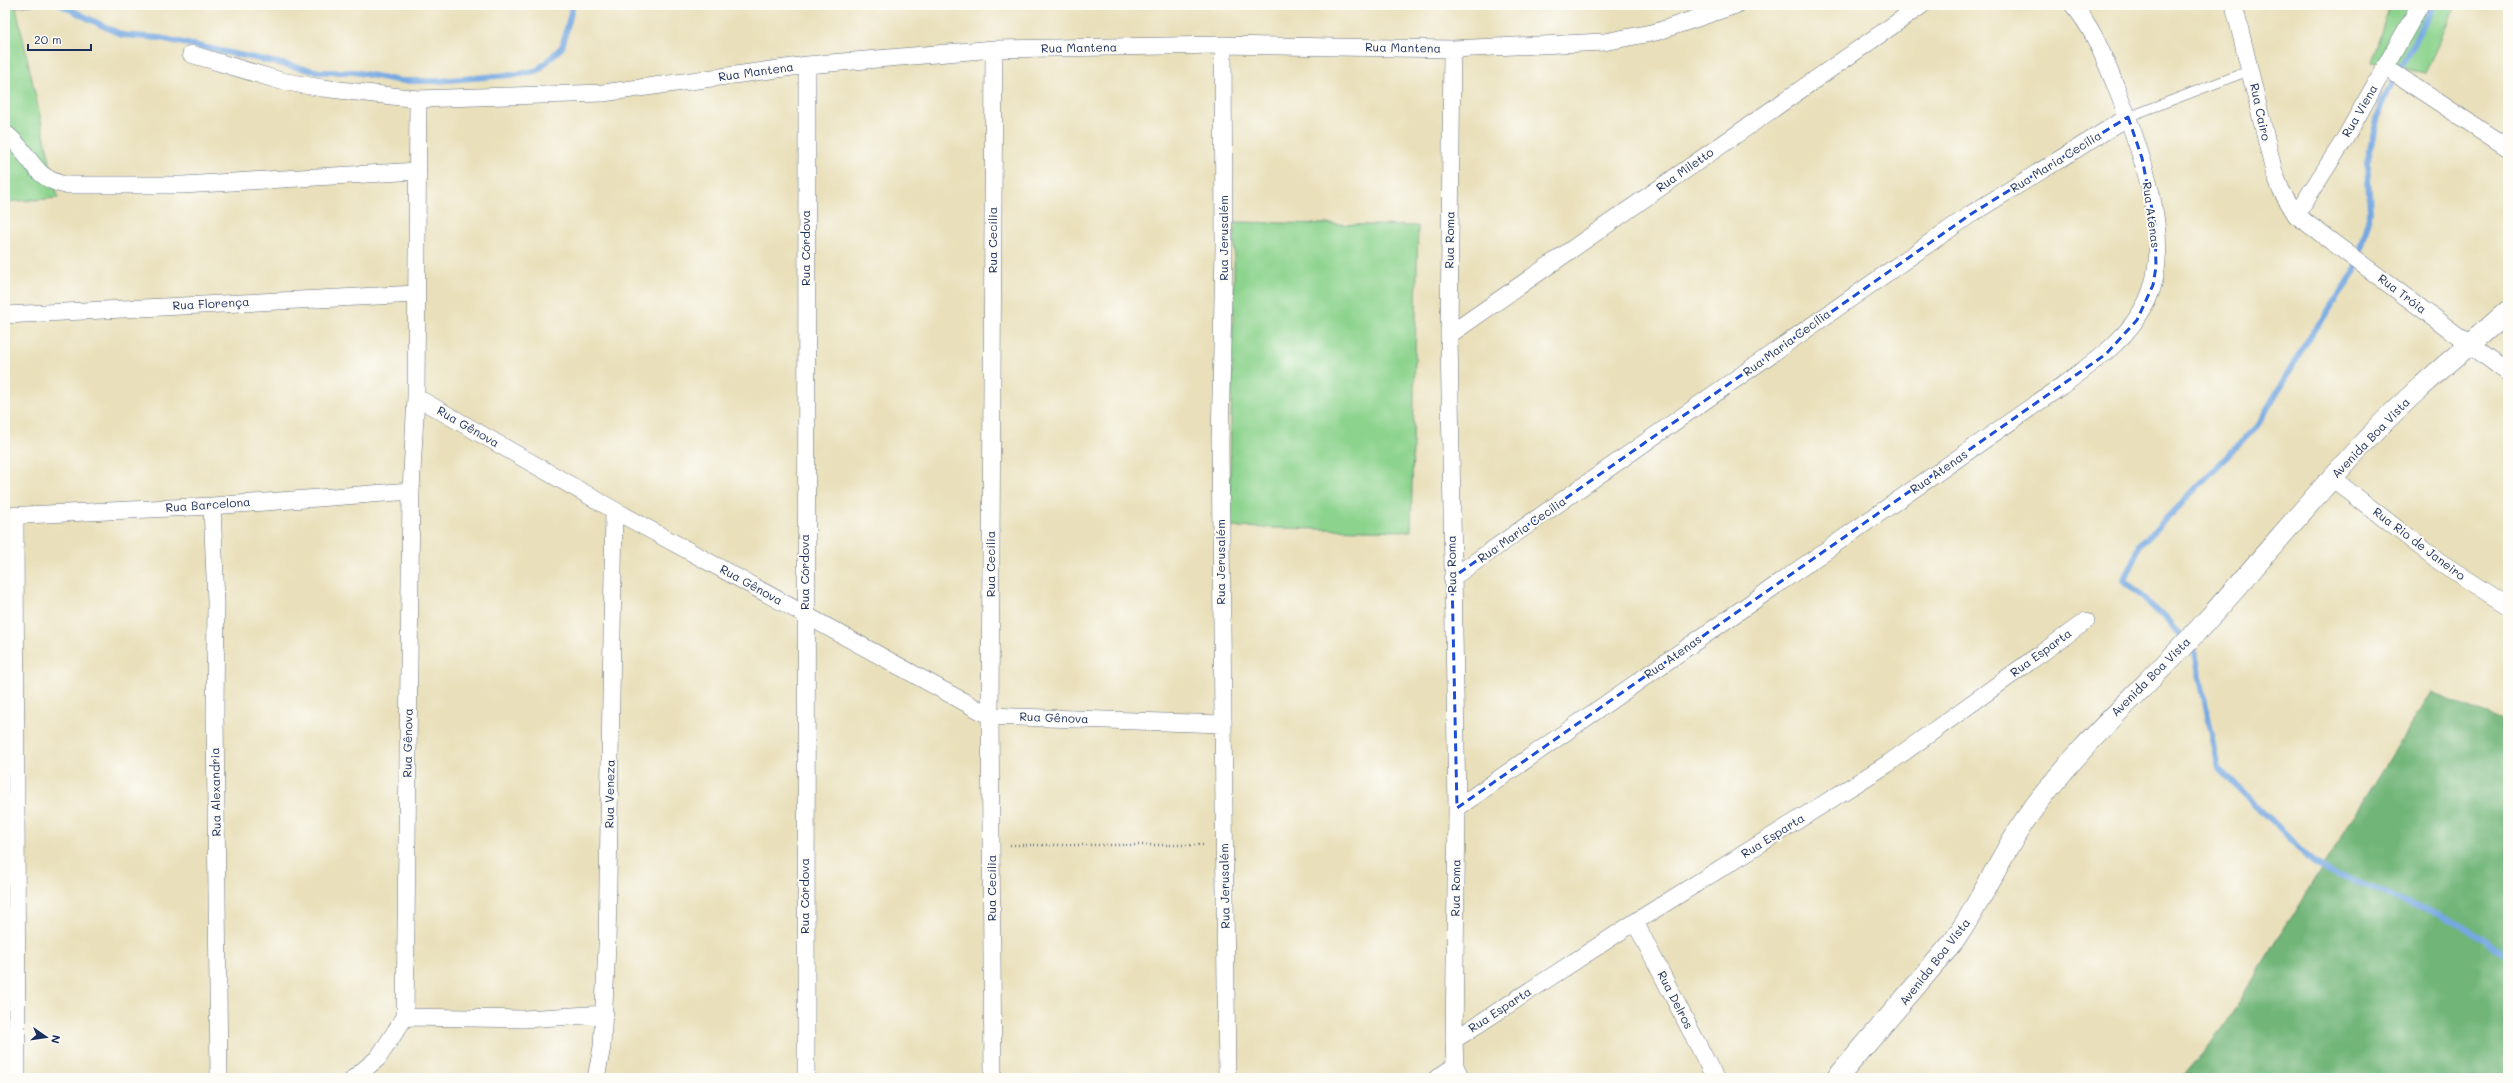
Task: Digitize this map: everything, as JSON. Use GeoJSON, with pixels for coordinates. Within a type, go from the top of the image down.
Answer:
{"type":"FeatureCollection","features":[{"type":"Feature","properties":{"kind":"street","name":"Rua Mantena"},"geometry":{"type":"LineString","coordinates":[[191,54],[281,81],[322,88],[418,99],[603,93],[807,65],[994,49],[1223,45],[1452,49],[1604,42],[1638,37],[1736,5]]}},
{"type":"Feature","properties":{"kind":"street","name":"Rua Miletto"},"geometry":{"type":"LineString","coordinates":[[1449,335],[1922,5]]}},
{"type":"Feature","properties":{"kind":"street","name":"Rua Atenas"},"geometry":{"type":"LineString","coordinates":[[1458,808],[2060,387],[2106,354],[2125,336],[2148,300],[2155,273],[2157,249],[2150,192],[2128,117],[2099,44],[2073,5]]}},
{"type":"Feature","properties":{"kind":"street","name":"Rua Cairo"},"geometry":{"type":"LineString","coordinates":[[2234,5],[2277,181],[2296,215]]}},
{"type":"Feature","properties":{"kind":"street","name":"Rua Viena"},"geometry":{"type":"LineString","coordinates":[[2296,215],[2344,140],[2420,5]]}},
{"type":"Feature","properties":{"kind":"street","name":"Rua Jerusalém"},"geometry":{"type":"LineString","coordinates":[[1223,45],[1224,248],[1220,444],[1227,1078]]}},
{"type":"Feature","properties":{"kind":"street","name":"Rua Cecília"},"geometry":{"type":"LineString","coordinates":[[993,1078],[990,716],[994,49]]}},
{"type":"Feature","properties":{"kind":"street","name":"Rua Roma"},"geometry":{"type":"LineString","coordinates":[[1452,49],[1449,335],[1452,578],[1458,808],[1454,1040],[1458,1072]]}},
{"type":"Feature","properties":{"kind":"street","name":"Rua Córdova"},"geometry":{"type":"LineString","coordinates":[[806,1078],[805,614],[807,65]]}},
{"type":"Feature","properties":{"kind":"street"},"geometry":{"type":"LineString","coordinates":[[2385,67],[2508,148]]}},
{"type":"Feature","properties":{"kind":"street","name":"Rua Gênova"},"geometry":{"type":"LineString","coordinates":[[405,1017],[411,490],[416,397],[418,99]]}},
{"type":"Feature","properties":{"kind":"street","name":"Rua Maria Cecília"},"geometry":{"type":"LineString","coordinates":[[1452,578],[1964,218],[2128,117]]}},
{"type":"Feature","properties":{"kind":"street"},"geometry":{"type":"LineString","coordinates":[[5,134],[16,141],[40,174],[50,181],[65,185],[183,185],[418,171]]}},
{"type":"Feature","properties":{"kind":"street","name":"Rua Tróia"},"geometry":{"type":"LineString","coordinates":[[2296,215],[2508,373]]}},
{"type":"Feature","properties":{"kind":"street","name":"Rua Florença"},"geometry":{"type":"LineString","coordinates":[[5,315],[417,294]]}},
{"type":"Feature","properties":{"kind":"street","name":"Avenida Boa Vista"},"geometry":{"type":"LineString","coordinates":[[1837,1078],[1954,941],[1970,918],[2014,838],[2056,781],[2111,717],[2209,618],[2374,432],[2508,310]]}},
{"type":"Feature","properties":{"kind":"street","name":"Rua Gênova"},"geometry":{"type":"LineString","coordinates":[[416,397],[614,510],[990,716],[1222,724]]}},
{"type":"Feature","properties":{"kind":"street","name":"Rua Rio de Janeiro"},"geometry":{"type":"LineString","coordinates":[[2332,478],[2440,562],[2508,606]]}},
{"type":"Feature","properties":{"kind":"street","name":"Rua Barcelona"},"geometry":{"type":"LineString","coordinates":[[10,516],[212,506],[411,490]]}},
{"type":"Feature","properties":{"kind":"street","name":"Rua Alexandria"},"geometry":{"type":"LineString","coordinates":[[212,506],[216,602],[215,715],[219,1078]]}},
{"type":"Feature","properties":{"kind":"street","name":"Rua Veneza"},"geometry":{"type":"LineString","coordinates":[[596,1078],[602,1047],[605,1014],[614,510]]}},
{"type":"Feature","properties":{"kind":"street"},"geometry":{"type":"LineString","coordinates":[[10,516],[17,1078]]}},
{"type":"Feature","properties":{"kind":"street","name":"Rua Esparta"},"geometry":{"type":"LineString","coordinates":[[1454,1040],[1635,922],[1890,763],[2086,621]]}},
{"type":"Feature","properties":{"kind":"street","name":"Rua Delros"},"geometry":{"type":"LineString","coordinates":[[1635,922],[1715,1078]]}},
{"type":"Feature","properties":{"kind":"street"},"geometry":{"type":"LineString","coordinates":[[354,1078],[378,1058],[405,1017],[524,1019],[605,1014]]}},
{"type":"Feature","properties":{"kind":"street"},"geometry":{"type":"LineString","coordinates":[[1437,1078],[1458,1072]]}},
{"type":"Feature","properties":{"kind":"lane"},"geometry":{"type":"LineString","coordinates":[[2128,117],[2251,70]]}},
{"type":"Feature","properties":{"kind":"path"},"geometry":{"type":"LineString","coordinates":[[991,845],[1225,845]]}},
{"type":"Feature","properties":{"kind":"highlighted area"},"geometry":{"type":"Polygon","coordinates":[[[2128,117],[2142,158],[2155,225],[2156,267],[2153,285],[2137,320],[2106,354],[1457,808],[1452,578],[1971,214],[2128,117]]]}},
{"type":"Feature","properties":{"kind":"green space"},"geometry":{"type":"Polygon","coordinates":[[[5,5],[32,5],[16,7],[58,198],[5,202],[5,5]]]}},
{"type":"Feature","properties":{"kind":"green space"},"geometry":{"type":"Polygon","coordinates":[[[2389,5],[2456,5],[2425,73],[2372,62],[2389,5]]]}},
{"type":"Feature","properties":{"kind":"green space"},"geometry":{"type":"Polygon","coordinates":[[[1235,222],[1418,226],[1411,531],[1229,527],[1235,222]]]}},
{"type":"Feature","properties":{"kind":"green space"},"geometry":{"type":"Polygon","coordinates":[[[2431,692],[2508,722],[2508,1078],[2181,1078],[2223,1028],[2431,692]]]}},
{"type":"Feature","properties":{"kind":"waterway"},"geometry":{"type":"LineString","coordinates":[[61,5],[122,35],[160,38],[320,72],[354,72],[401,81],[437,81],[521,74],[538,70],[562,47],[573,5]]}},
{"type":"Feature","properties":{"kind":"waterway"},"geometry":{"type":"LineString","coordinates":[[2434,5],[2381,103],[2367,162],[2370,211],[2354,273],[2306,343],[2257,426],[2140,545],[2124,580],[2170,623],[2195,654],[2219,769],[2314,863],[2328,871],[2461,925],[2508,956]]}}]}
